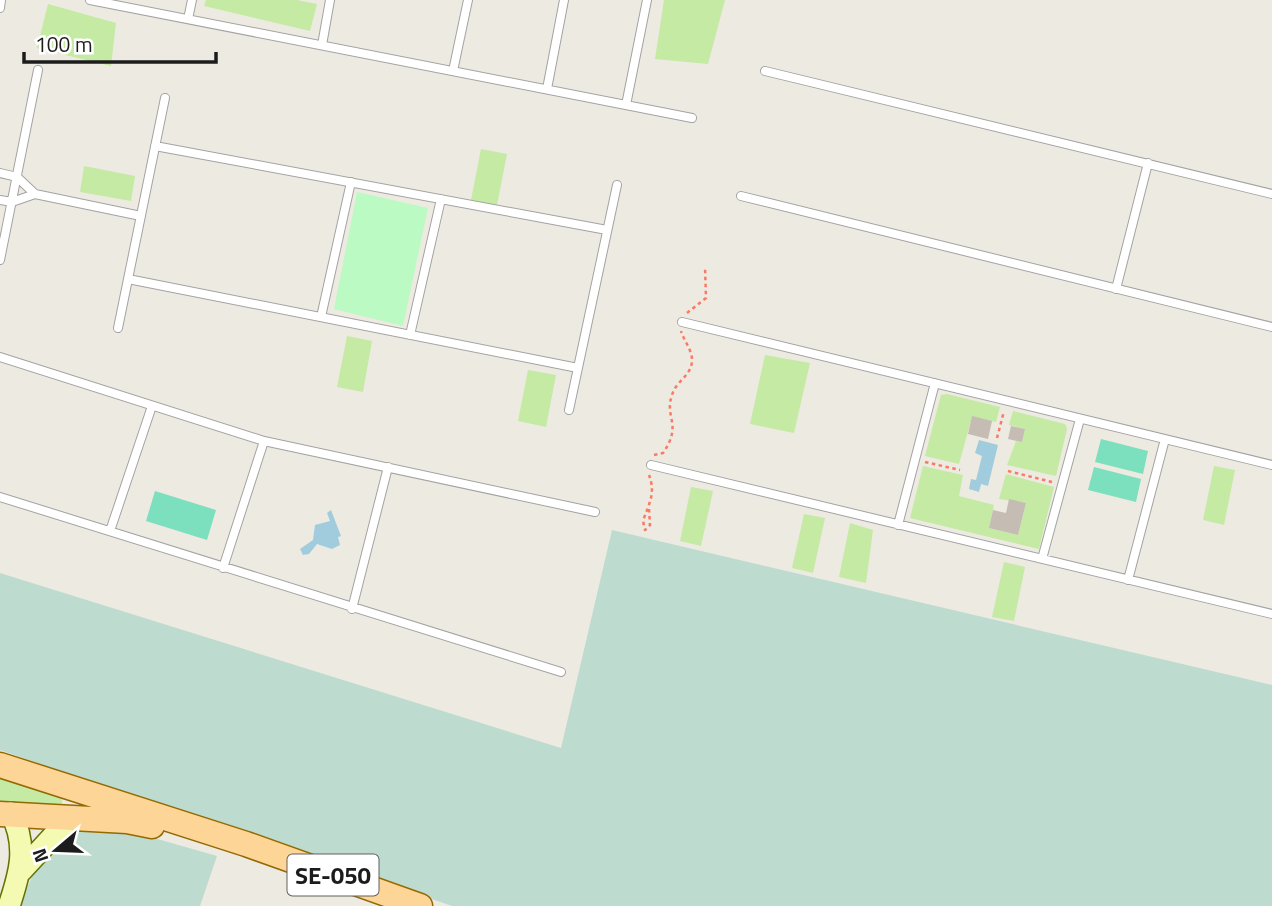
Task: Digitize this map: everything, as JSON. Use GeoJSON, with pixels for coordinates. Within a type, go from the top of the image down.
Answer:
{"type":"FeatureCollection","features":[{"type":"Feature","properties":{"kind":"main road","name":"SE-050"},"geometry":{"type":"LineString","coordinates":[[0,765],[246,844],[420,906]]}},
{"type":"Feature","properties":{"kind":"main road"},"geometry":{"type":"LineString","coordinates":[[68,786],[74,793],[76,803],[70,818]]}},
{"type":"Feature","properties":{"kind":"main road","name":"SE-050"},"geometry":{"type":"LineString","coordinates":[[6,813],[127,821],[246,844]]}},
{"type":"Feature","properties":{"kind":"street"},"geometry":{"type":"LineString","coordinates":[[6,813],[21,837],[21,871],[9,906]]}},
{"type":"Feature","properties":{"kind":"street"},"geometry":{"type":"LineString","coordinates":[[21,871],[70,818]]}},
{"type":"Feature","properties":{"kind":"lane"},"geometry":{"type":"LineString","coordinates":[[0,8],[1,0]]}},
{"type":"Feature","properties":{"kind":"lane"},"geometry":{"type":"LineString","coordinates":[[90,0],[692,118]]}},
{"type":"Feature","properties":{"kind":"lane"},"geometry":{"type":"LineString","coordinates":[[188,19],[192,0]]}},
{"type":"Feature","properties":{"kind":"lane"},"geometry":{"type":"LineString","coordinates":[[322,45],[330,0]]}},
{"type":"Feature","properties":{"kind":"lane"},"geometry":{"type":"LineString","coordinates":[[453,71],[468,0]]}},
{"type":"Feature","properties":{"kind":"lane"},"geometry":{"type":"LineString","coordinates":[[547,89],[564,0]]}},
{"type":"Feature","properties":{"kind":"lane"},"geometry":{"type":"LineString","coordinates":[[626,105],[647,0]]}},
{"type":"Feature","properties":{"kind":"lane"},"geometry":{"type":"LineString","coordinates":[[0,260],[38,70]]}},
{"type":"Feature","properties":{"kind":"lane"},"geometry":{"type":"LineString","coordinates":[[765,71],[1272,194]]}},
{"type":"Feature","properties":{"kind":"lane"},"geometry":{"type":"LineString","coordinates":[[118,328],[165,98]]}},
{"type":"Feature","properties":{"kind":"lane"},"geometry":{"type":"LineString","coordinates":[[155,146],[607,230]]}},
{"type":"Feature","properties":{"kind":"lane"},"geometry":{"type":"LineString","coordinates":[[1116,289],[1147,163]]}},
{"type":"Feature","properties":{"kind":"lane"},"geometry":{"type":"LineString","coordinates":[[0,173],[17,177],[35,194]]}},
{"type":"Feature","properties":{"kind":"lane"},"geometry":{"type":"LineString","coordinates":[[321,317],[351,183]]}},
{"type":"Feature","properties":{"kind":"lane"},"geometry":{"type":"LineString","coordinates":[[569,410],[617,185]]}},
{"type":"Feature","properties":{"kind":"lane"},"geometry":{"type":"LineString","coordinates":[[0,200],[12,202],[35,194],[141,216]]}},
{"type":"Feature","properties":{"kind":"lane"},"geometry":{"type":"LineString","coordinates":[[741,196],[1272,327]]}},
{"type":"Feature","properties":{"kind":"lane"},"geometry":{"type":"LineString","coordinates":[[410,335],[441,200]]}},
{"type":"Feature","properties":{"kind":"lane"},"geometry":{"type":"LineString","coordinates":[[128,279],[578,368]]}},
{"type":"Feature","properties":{"kind":"lane"},"geometry":{"type":"LineString","coordinates":[[682,322],[1272,465]]}},
{"type":"Feature","properties":{"kind":"lane"},"geometry":{"type":"LineString","coordinates":[[0,357],[264,441],[595,512]]}},
{"type":"Feature","properties":{"kind":"lane"},"geometry":{"type":"LineString","coordinates":[[898,525],[935,383]]}},
{"type":"Feature","properties":{"kind":"lane"},"geometry":{"type":"LineString","coordinates":[[110,531],[152,406]]}},
{"type":"Feature","properties":{"kind":"lane"},"geometry":{"type":"LineString","coordinates":[[1042,559],[1080,419]]}},
{"type":"Feature","properties":{"kind":"lane"},"geometry":{"type":"LineString","coordinates":[[1128,580],[1165,439]]}},
{"type":"Feature","properties":{"kind":"lane"},"geometry":{"type":"LineString","coordinates":[[223,568],[264,441]]}},
{"type":"Feature","properties":{"kind":"lane"},"geometry":{"type":"LineString","coordinates":[[651,466],[1272,614]]}},
{"type":"Feature","properties":{"kind":"lane"},"geometry":{"type":"LineString","coordinates":[[352,609],[388,467]]}},
{"type":"Feature","properties":{"kind":"lane"},"geometry":{"type":"LineString","coordinates":[[0,497],[561,672]]}},
{"type":"Feature","properties":{"kind":"path"},"geometry":{"type":"LineString","coordinates":[[649,509],[643,521],[645,530],[650,524],[649,509],[653,486],[649,475],[654,455],[661,455],[669,443],[674,424],[671,415],[672,394],[691,366],[690,350],[680,328],[685,314],[706,298],[705,267]]}},
{"type":"Feature","properties":{"kind":"path"},"geometry":{"type":"LineString","coordinates":[[997,438],[1007,401]]}},
{"type":"Feature","properties":{"kind":"path"},"geometry":{"type":"LineString","coordinates":[[915,460],[960,470]]}},
{"type":"Feature","properties":{"kind":"path"},"geometry":{"type":"LineString","coordinates":[[1008,471],[1062,485]]}},
{"type":"Feature","properties":{"kind":"green space"},"geometry":{"type":"Polygon","coordinates":[[[206,0],[297,0],[317,4],[310,31],[204,6],[206,0]]]}},
{"type":"Feature","properties":{"kind":"green space"},"geometry":{"type":"Polygon","coordinates":[[[664,0],[725,0],[708,64],[655,59],[664,0]]]}},
{"type":"Feature","properties":{"kind":"green space"},"geometry":{"type":"Polygon","coordinates":[[[48,4],[116,23],[111,66],[37,48],[48,4]]]}},
{"type":"Feature","properties":{"kind":"green space"},"geometry":{"type":"Polygon","coordinates":[[[481,149],[507,154],[497,205],[471,200],[481,149]]]}},
{"type":"Feature","properties":{"kind":"green space"},"geometry":{"type":"Polygon","coordinates":[[[84,166],[135,176],[131,201],[80,192],[84,166]]]}},
{"type":"Feature","properties":{"kind":"green space"},"geometry":{"type":"Polygon","coordinates":[[[357,192],[428,208],[403,326],[334,309],[357,192]]]}},
{"type":"Feature","properties":{"kind":"green space"},"geometry":{"type":"Polygon","coordinates":[[[347,336],[372,341],[363,392],[337,387],[347,336]]]}},
{"type":"Feature","properties":{"kind":"green space"},"geometry":{"type":"Polygon","coordinates":[[[765,355],[810,363],[794,433],[750,424],[765,355]]]}},
{"type":"Feature","properties":{"kind":"green space"},"geometry":{"type":"Polygon","coordinates":[[[528,370],[556,375],[546,427],[518,421],[528,370]]]}},
{"type":"Feature","properties":{"kind":"green space"},"geometry":{"type":"Polygon","coordinates":[[[947,394],[1000,407],[996,422],[972,417],[959,464],[925,456],[941,395],[947,394]]]}},
{"type":"Feature","properties":{"kind":"green space"},"geometry":{"type":"Polygon","coordinates":[[[1013,411],[1065,424],[1067,429],[1056,476],[1007,465],[1016,441],[1022,442],[1025,429],[1009,425],[1013,411]]]}},
{"type":"Feature","properties":{"kind":"green space"},"geometry":{"type":"Polygon","coordinates":[[[1101,439],[1148,451],[1143,474],[1095,462],[1101,439]]]}},
{"type":"Feature","properties":{"kind":"green space"},"geometry":{"type":"Polygon","coordinates":[[[923,466],[963,475],[959,496],[994,505],[989,528],[1018,535],[1026,503],[999,499],[1006,474],[1054,487],[1039,549],[910,518],[923,466]]]}},
{"type":"Feature","properties":{"kind":"green space"},"geometry":{"type":"Polygon","coordinates":[[[1214,466],[1235,470],[1224,525],[1203,520],[1214,466]]]}},
{"type":"Feature","properties":{"kind":"green space"},"geometry":{"type":"Polygon","coordinates":[[[1094,467],[1141,479],[1136,502],[1088,490],[1094,467]]]}},
{"type":"Feature","properties":{"kind":"green space"},"geometry":{"type":"Polygon","coordinates":[[[691,487],[713,491],[701,546],[680,541],[691,487]]]}},
{"type":"Feature","properties":{"kind":"green space"},"geometry":{"type":"Polygon","coordinates":[[[155,491],[216,510],[207,540],[146,521],[155,491]]]}},
{"type":"Feature","properties":{"kind":"green space"},"geometry":{"type":"Polygon","coordinates":[[[804,514],[825,518],[813,573],[792,568],[804,514]]]}},
{"type":"Feature","properties":{"kind":"green space"},"geometry":{"type":"Polygon","coordinates":[[[850,523],[873,530],[866,583],[839,577],[850,523]]]}},
{"type":"Feature","properties":{"kind":"green space"},"geometry":{"type":"Polygon","coordinates":[[[612,530],[1272,685],[1272,906],[452,906],[0,750],[0,573],[561,748],[612,530]]]}},
{"type":"Feature","properties":{"kind":"green space"},"geometry":{"type":"Polygon","coordinates":[[[1004,562],[1025,567],[1014,621],[992,617],[1004,562]]]}},
{"type":"Feature","properties":{"kind":"green space"},"geometry":{"type":"Polygon","coordinates":[[[0,776],[62,796],[62,804],[0,806],[0,776]]]}},
{"type":"Feature","properties":{"kind":"green space"},"geometry":{"type":"Polygon","coordinates":[[[81,829],[126,830],[217,856],[200,906],[21,906],[42,860],[57,844],[81,829]]]}},
{"type":"Feature","properties":{"kind":"water"},"geometry":{"type":"Polygon","coordinates":[[[979,440],[998,445],[988,486],[981,484],[979,492],[969,489],[971,479],[976,480],[982,456],[975,453],[979,440]]]}},
{"type":"Feature","properties":{"kind":"water"},"geometry":{"type":"Polygon","coordinates":[[[331,510],[341,536],[338,537],[340,545],[332,549],[317,544],[309,554],[303,555],[300,549],[313,540],[315,525],[330,521],[327,513],[331,510]]]}},
{"type":"Feature","properties":{"kind":"building"},"geometry":{"type":"Polygon","coordinates":[[[972,416],[992,421],[988,439],[968,434],[972,416]]]}},
{"type":"Feature","properties":{"kind":"building"},"geometry":{"type":"Polygon","coordinates":[[[1011,426],[1025,429],[1022,442],[1008,439],[1011,426]]]}},
{"type":"Feature","properties":{"kind":"building"},"geometry":{"type":"Polygon","coordinates":[[[1009,499],[1026,503],[1018,535],[989,528],[993,510],[1006,513],[1009,499]]]}}]}
